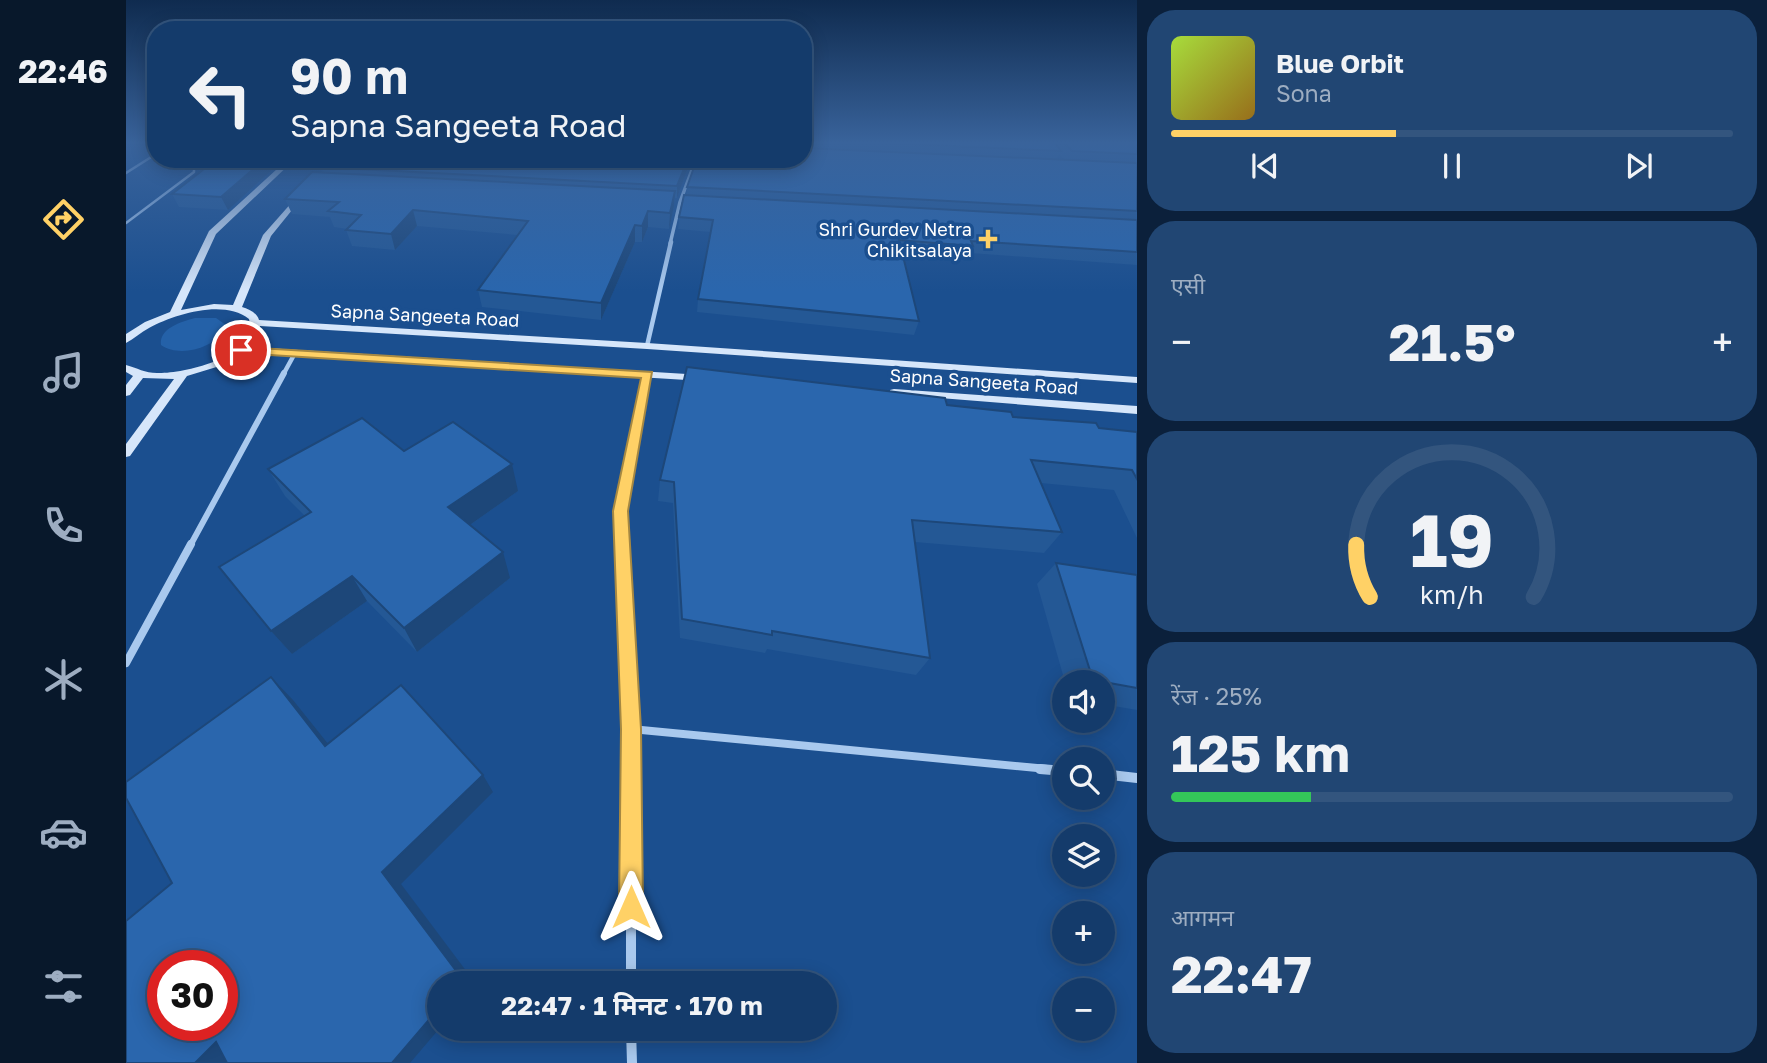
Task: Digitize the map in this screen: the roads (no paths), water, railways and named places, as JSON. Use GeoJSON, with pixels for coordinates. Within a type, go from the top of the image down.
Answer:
{"type":"FeatureCollection","features":[{"type":"Feature","properties":{"kind":"main road"},"geometry":{"type":"LineString","coordinates":[[175,313],[212,233],[255,192]]}},
{"type":"Feature","properties":{"kind":"main road"},"geometry":{"type":"LineString","coordinates":[[236,309],[267,235],[304,192]]}},
{"type":"Feature","properties":{"kind":"main road"},"geometry":{"type":"LineString","coordinates":[[126,340],[143,327],[175,313],[208,307],[236,309],[249,314],[256,323],[256,331],[241,350],[219,363],[183,374],[157,377],[140,375],[126,369]]}},
{"type":"Feature","properties":{"kind":"main road","name":"Sapna Sangeeta Road"},"geometry":{"type":"LineString","coordinates":[[256,323],[647,346],[1137,380]]}},
{"type":"Feature","properties":{"kind":"main road"},"geometry":{"type":"LineString","coordinates":[[126,327],[143,327]]}},
{"type":"Feature","properties":{"kind":"main road"},"geometry":{"type":"LineString","coordinates":[[241,350],[716,379]]}},
{"type":"Feature","properties":{"kind":"main road"},"geometry":{"type":"LineString","coordinates":[[126,453],[183,374]]}},
{"type":"Feature","properties":{"kind":"main road"},"geometry":{"type":"LineString","coordinates":[[126,393],[140,375]]}},
{"type":"Feature","properties":{"kind":"main road","name":"Sapna Sangeeta Road"},"geometry":{"type":"LineString","coordinates":[[879,391],[1137,410]]}},
{"type":"Feature","properties":{"kind":"street"},"geometry":{"type":"LineString","coordinates":[[647,346],[684,192]]}},
{"type":"Feature","properties":{"kind":"street"},"geometry":{"type":"LineString","coordinates":[[666,201],[694,203]]}},
{"type":"Feature","properties":{"kind":"street"},"geometry":{"type":"LineString","coordinates":[[126,663],[295,353]]}},
{"type":"Feature","properties":{"kind":"street"},"geometry":{"type":"LineString","coordinates":[[631,971],[631,729],[621,511],[648,374]]}},
{"type":"Feature","properties":{"kind":"street"},"geometry":{"type":"LineString","coordinates":[[631,729],[1052,770]]}},
{"type":"Feature","properties":{"kind":"street"},"geometry":{"type":"LineString","coordinates":[[1115,775],[1137,778]]}},
{"type":"Feature","properties":{"kind":"street"},"geometry":{"type":"LineString","coordinates":[[632,1041],[632,1063]]}},
{"type":"Feature","properties":{"kind":"lane"},"geometry":{"type":"LineString","coordinates":[[126,223],[168,192]]}},
{"type":"Feature","properties":{"kind":"place","name":"Shri Gurdev Netra Chikitsalaya"},"geometry":{"type":"Point","coordinates":[988,239]}}]}
